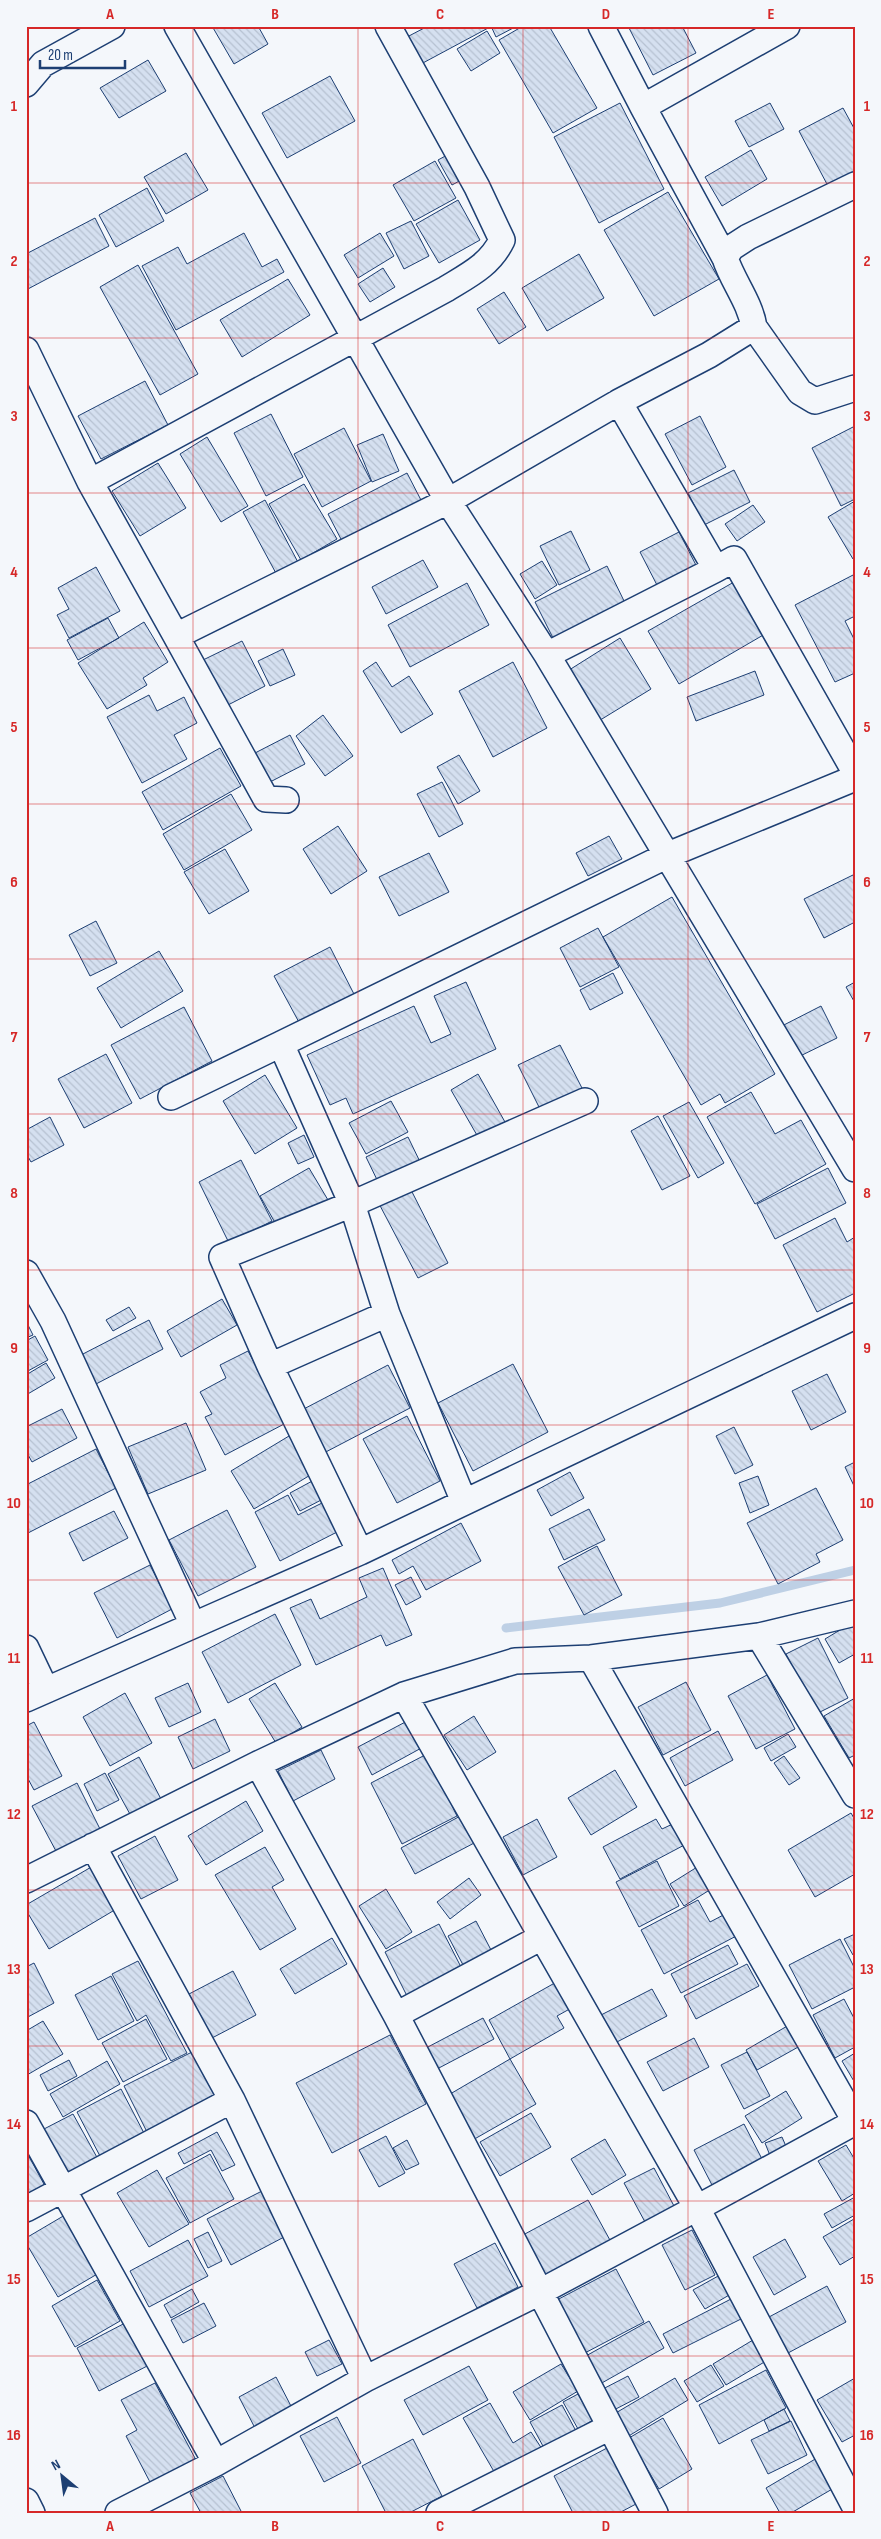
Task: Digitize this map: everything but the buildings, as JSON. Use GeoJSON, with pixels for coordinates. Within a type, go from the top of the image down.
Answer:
{"type":"FeatureCollection","features":[{"type":"Feature","properties":{"kind":"street"},"geometry":{"type":"LineString","coordinates":[[26,84],[43,64],[112,26]]}},
{"type":"Feature","properties":{"kind":"street"},"geometry":{"type":"LineString","coordinates":[[177,26],[448,501],[547,656],[855,1169]]}},
{"type":"Feature","properties":{"kind":"street"},"geometry":{"type":"LineString","coordinates":[[90,482],[481,268],[496,254],[502,240],[477,187],[388,26]]}},
{"type":"Feature","properties":{"kind":"street"},"geometry":{"type":"LineString","coordinates":[[601,26],[725,258],[730,275],[751,313],[754,328],[800,392],[816,402],[855,388]]}},
{"type":"Feature","properties":{"kind":"street"},"geometry":{"type":"LineString","coordinates":[[643,107],[787,26]]}},
{"type":"Feature","properties":{"kind":"street"},"geometry":{"type":"LineString","coordinates":[[725,258],[731,248],[748,237],[855,185]]}},
{"type":"Feature","properties":{"kind":"street"},"geometry":{"type":"LineString","coordinates":[[176,636],[448,501],[619,402],[709,355],[754,328]]}},
{"type":"Feature","properties":{"kind":"street"},"geometry":{"type":"LineString","coordinates":[[26,350],[90,482],[266,799],[286,800]]}},
{"type":"Feature","properties":{"kind":"street"},"geometry":{"type":"LineString","coordinates":[[619,402],[716,569]]}},
{"type":"Feature","properties":{"kind":"street"},"geometry":{"type":"LineString","coordinates":[[547,656],[734,559],[855,772]]}},
{"type":"Feature","properties":{"kind":"street"},"geometry":{"type":"LineString","coordinates":[[171,1097],[668,855],[855,778]]}},
{"type":"Feature","properties":{"kind":"street"},"geometry":{"type":"LineString","coordinates":[[280,1044],[352,1204],[387,1314],[464,1502]]}},
{"type":"Feature","properties":{"kind":"street"},"geometry":{"type":"LineString","coordinates":[[360,1552],[270,1366],[222,1257],[352,1204],[585,1101]]}},
{"type":"Feature","properties":{"kind":"street"},"geometry":{"type":"LineString","coordinates":[[26,1273],[53,1321],[193,1625]]}},
{"type":"Feature","properties":{"kind":"street"},"geometry":{"type":"LineString","coordinates":[[270,1366],[387,1314]]}},
{"type":"Feature","properties":{"kind":"street"},"geometry":{"type":"LineString","coordinates":[[26,1648],[36,1694],[360,1552],[855,1316]]}},
{"type":"Feature","properties":{"kind":"street"},"geometry":{"type":"LineString","coordinates":[[26,1880],[258,1764],[404,1695],[515,1661],[591,1658],[759,1636],[855,1613]]}},
{"type":"Feature","properties":{"kind":"street"},"geometry":{"type":"LineString","coordinates":[[759,1636],[855,1794]]}},
{"type":"Feature","properties":{"kind":"street"},"geometry":{"type":"LineString","coordinates":[[118,2513],[216,2463],[365,2379],[540,2292],[855,2121],[591,1658]]}},
{"type":"Feature","properties":{"kind":"street"},"geometry":{"type":"LineString","coordinates":[[404,1695],[697,2208],[855,2507]]}},
{"type":"Feature","properties":{"kind":"street"},"geometry":{"type":"LineString","coordinates":[[258,1764],[396,2015],[655,2513]]}},
{"type":"Feature","properties":{"kind":"street"},"geometry":{"type":"LineString","coordinates":[[93,1846],[232,2100],[365,2379]]}},
{"type":"Feature","properties":{"kind":"street"},"geometry":{"type":"LineString","coordinates":[[396,2015],[542,1937]]}},
{"type":"Feature","properties":{"kind":"street"},"geometry":{"type":"LineString","coordinates":[[26,2209],[232,2100]]}},
{"type":"Feature","properties":{"kind":"street"},"geometry":{"type":"LineString","coordinates":[[26,2123],[216,2463]]}},
{"type":"Feature","properties":{"kind":"street"},"geometry":{"type":"LineString","coordinates":[[439,2513],[610,2427]]}},
{"type":"Feature","properties":{"kind":"street"},"geometry":{"type":"LineString","coordinates":[[26,2502],[32,2513]]}},
{"type":"Feature","properties":{"kind":"waterway"},"geometry":{"type":"LineString","coordinates":[[506,1628],[720,1603],[855,1570]]}}]}
